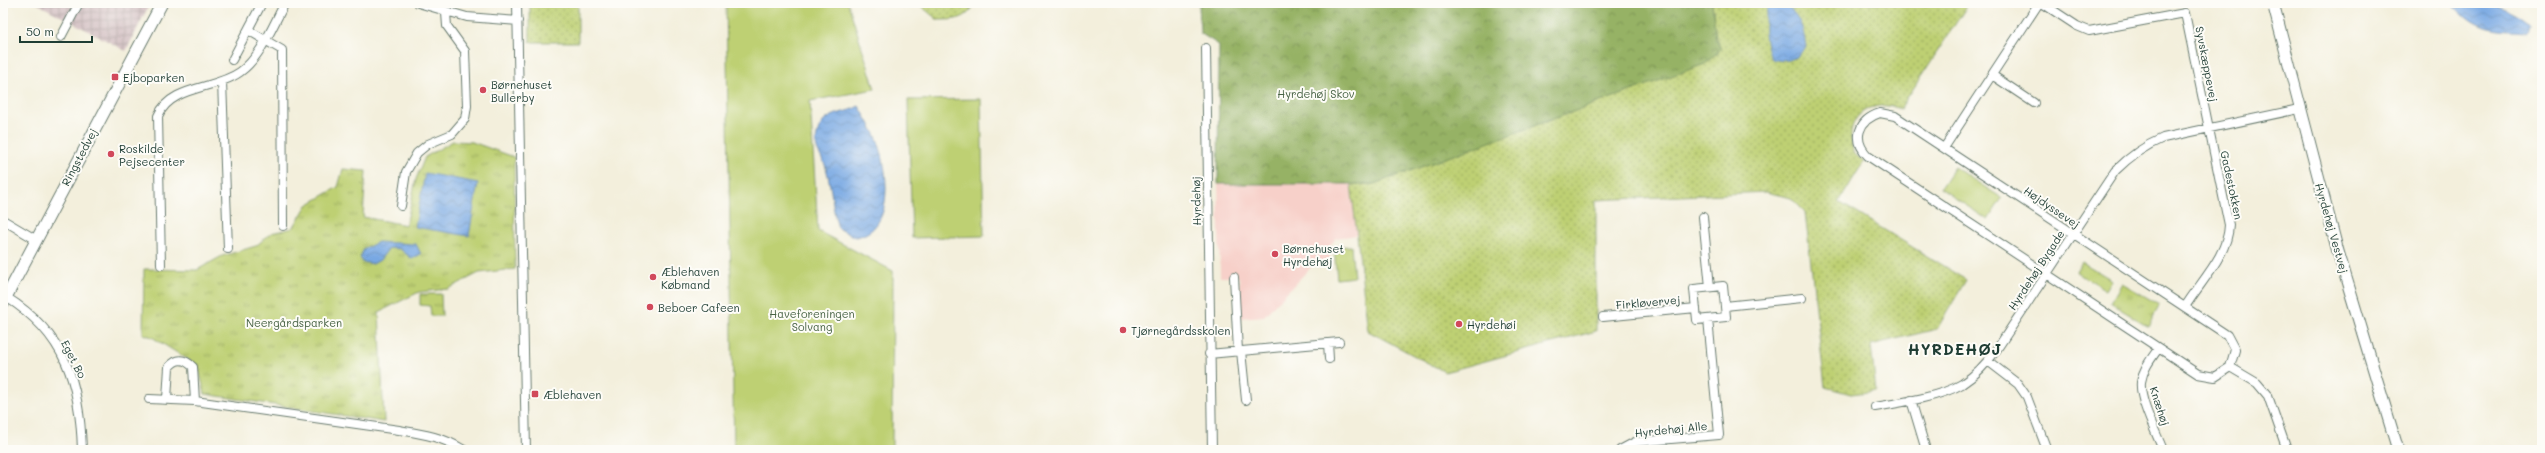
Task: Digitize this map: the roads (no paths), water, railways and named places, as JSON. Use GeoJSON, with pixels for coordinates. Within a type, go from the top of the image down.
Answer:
{"type":"FeatureCollection","features":[{"type":"Feature","properties":{"kind":"street"},"geometry":{"type":"LineString","coordinates":[[61,37],[79,3]]}},
{"type":"Feature","properties":{"kind":"street"},"geometry":{"type":"LineString","coordinates":[[232,60],[262,3]]}},
{"type":"Feature","properties":{"kind":"street"},"geometry":{"type":"LineString","coordinates":[[161,265],[158,116],[162,108],[171,99],[239,74],[249,65],[285,3]]}},
{"type":"Feature","properties":{"kind":"street"},"geometry":{"type":"LineString","coordinates":[[418,3],[437,6],[446,12],[467,17],[518,22]]}},
{"type":"Feature","properties":{"kind":"street"},"geometry":{"type":"LineString","coordinates":[[518,3],[526,450]]}},
{"type":"Feature","properties":{"kind":"street"},"geometry":{"type":"LineString","coordinates":[[1944,148],[2041,3]]}},
{"type":"Feature","properties":{"kind":"street","name":"Syvskæppevej"},"geometry":{"type":"LineString","coordinates":[[2041,3],[2077,26],[2089,31],[2104,30],[2185,13],[2208,128]]}},
{"type":"Feature","properties":{"kind":"street","name":"Hyrdehøj Vestvej"},"geometry":{"type":"LineString","coordinates":[[2273,3],[2299,109],[2337,248],[2398,450]]}},
{"type":"Feature","properties":{"kind":"street","name":"Ringstedvej"},"geometry":{"type":"LineString","coordinates":[[4,300],[159,6]]}},
{"type":"Feature","properties":{"kind":"street"},"geometry":{"type":"LineString","coordinates":[[401,206],[406,172],[417,153],[428,144],[452,134],[465,118],[468,106],[465,51],[447,26],[446,12]]}},
{"type":"Feature","properties":{"kind":"street"},"geometry":{"type":"LineString","coordinates":[[248,30],[282,50],[283,226]]}},
{"type":"Feature","properties":{"kind":"street","name":"Hyrdehøj"},"geometry":{"type":"LineString","coordinates":[[1206,48],[1209,354],[1212,450]]}},
{"type":"Feature","properties":{"kind":"street"},"geometry":{"type":"LineString","coordinates":[[1992,75],[2034,103]]}},
{"type":"Feature","properties":{"kind":"street"},"geometry":{"type":"LineString","coordinates":[[222,81],[228,249]]}},
{"type":"Feature","properties":{"kind":"street","name":"Hyrdehøj Bygade"},"geometry":{"type":"LineString","coordinates":[[1875,406],[1911,400],[1961,385],[1988,361],[2115,171],[2130,156],[2163,138],[2299,109]]}},
{"type":"Feature","properties":{"kind":"street","name":"Højdyssevej"},"geometry":{"type":"LineString","coordinates":[[1880,113],[1888,113],[1944,148],[2227,335],[2235,350],[2230,367],[2215,377],[2206,378],[2158,349],[1868,156],[1861,147],[1858,135],[1865,120],[1880,113]]}},
{"type":"Feature","properties":{"kind":"street","name":"Gadestokken"},"geometry":{"type":"LineString","coordinates":[[2185,306],[2223,250],[2229,237],[2229,224],[2208,128]]}},
{"type":"Feature","properties":{"kind":"street"},"geometry":{"type":"LineString","coordinates":[[1703,217],[1710,287],[1723,286],[1726,317],[1708,319]]}},
{"type":"Feature","properties":{"kind":"street"},"geometry":{"type":"LineString","coordinates":[[3,220],[35,239]]}},
{"type":"Feature","properties":{"kind":"street"},"geometry":{"type":"LineString","coordinates":[[1234,277],[1240,351],[1246,400]]}},
{"type":"Feature","properties":{"kind":"street","name":"Firkløvervej"},"geometry":{"type":"LineString","coordinates":[[1708,319],[1697,320],[1694,289],[1710,287]]}},
{"type":"Feature","properties":{"kind":"street"},"geometry":{"type":"LineString","coordinates":[[1725,306],[1802,298]]}},
{"type":"Feature","properties":{"kind":"street","name":"Eget Bo"},"geometry":{"type":"LineString","coordinates":[[4,300],[21,308],[41,326],[56,346],[68,367],[79,402],[82,450]]}},
{"type":"Feature","properties":{"kind":"street","name":"Firkløvervej"},"geometry":{"type":"LineString","coordinates":[[1603,317],[1696,308]]}},
{"type":"Feature","properties":{"kind":"street","name":"Hyrdehøj Alle"},"geometry":{"type":"LineString","coordinates":[[1620,450],[1635,442],[1719,436],[1708,319]]}},
{"type":"Feature","properties":{"kind":"street"},"geometry":{"type":"LineString","coordinates":[[1209,354],[1339,342]]}},
{"type":"Feature","properties":{"kind":"street"},"geometry":{"type":"LineString","coordinates":[[1328,343],[1329,359]]}},
{"type":"Feature","properties":{"kind":"street","name":"Knæhøj"},"geometry":{"type":"LineString","coordinates":[[2158,349],[2145,368],[2141,382],[2143,396],[2163,450]]}},
{"type":"Feature","properties":{"kind":"street"},"geometry":{"type":"LineString","coordinates":[[167,399],[169,367],[174,362],[181,360],[188,361],[193,367],[195,401]]}},
{"type":"Feature","properties":{"kind":"street"},"geometry":{"type":"LineString","coordinates":[[1988,361],[2018,384],[2027,397],[2047,450]]}},
{"type":"Feature","properties":{"kind":"street"},"geometry":{"type":"LineString","coordinates":[[2230,367],[2257,383],[2268,396],[2287,450]]}},
{"type":"Feature","properties":{"kind":"street"},"geometry":{"type":"LineString","coordinates":[[149,399],[195,401],[431,435],[452,442],[464,450]]}},
{"type":"Feature","properties":{"kind":"street"},"geometry":{"type":"LineString","coordinates":[[1911,400],[1926,450]]}},
{"type":"Feature","properties":{"kind":"water"},"geometry":{"type":"Polygon","coordinates":[[[1769,3],[1786,7],[1792,11],[1800,23],[1803,30],[1806,47],[1795,58],[1783,61],[1772,59],[1767,45],[1765,31],[1769,3]]]}},
{"type":"Feature","properties":{"kind":"water"},"geometry":{"type":"Polygon","coordinates":[[[2452,3],[2474,3],[2502,7],[2520,16],[2529,23],[2527,32],[2504,31],[2478,24],[2461,12],[2452,3]]]}},
{"type":"Feature","properties":{"kind":"water"},"geometry":{"type":"Polygon","coordinates":[[[859,106],[876,136],[880,148],[884,163],[886,195],[883,210],[878,223],[868,232],[855,237],[838,228],[828,176],[825,165],[817,149],[816,142],[820,126],[823,122],[831,116],[859,106]]]}},
{"type":"Feature","properties":{"kind":"water"},"geometry":{"type":"Polygon","coordinates":[[[425,173],[478,183],[469,236],[415,227],[425,173]]]}},
{"type":"Feature","properties":{"kind":"water"},"geometry":{"type":"Polygon","coordinates":[[[378,242],[416,244],[421,254],[412,259],[400,249],[389,248],[380,260],[373,264],[362,262],[360,257],[364,249],[378,242]]]}},
{"type":"Feature","properties":{"kind":"place","name":"Ejboparken"},"geometry":{"type":"Point","coordinates":[115,77]}},
{"type":"Feature","properties":{"kind":"place","name":"Børnehuset Bullerby"},"geometry":{"type":"Point","coordinates":[483,90]}},
{"type":"Feature","properties":{"kind":"place","name":"Roskilde Pejsecenter"},"geometry":{"type":"Point","coordinates":[111,154]}},
{"type":"Feature","properties":{"kind":"place","name":"Børnehuset Hyrdehøj"},"geometry":{"type":"Point","coordinates":[1275,254]}},
{"type":"Feature","properties":{"kind":"place","name":"Æblehaven Købmand"},"geometry":{"type":"Point","coordinates":[653,277]}},
{"type":"Feature","properties":{"kind":"place","name":"Beboer Cafeen"},"geometry":{"type":"Point","coordinates":[650,307]}},
{"type":"Feature","properties":{"kind":"place","name":"Hyrdehøi"},"geometry":{"type":"Point","coordinates":[1459,324]}},
{"type":"Feature","properties":{"kind":"place","name":"Tjørnegårdsskolen"},"geometry":{"type":"Point","coordinates":[1123,330]}},
{"type":"Feature","properties":{"kind":"place","name":"Æblehaven"},"geometry":{"type":"Point","coordinates":[535,394]}},
{"type":"Feature","properties":{"kind":"district","name":"HYRDEHØJ"},"geometry":{"type":"Point","coordinates":[1955,349]}},
{"type":"Feature","properties":{"kind":"park label","name":"Hyrdehøj Skov"},"geometry":{"type":"Point","coordinates":[1316,93]}},
{"type":"Feature","properties":{"kind":"park label","name":"Haveforeningen Solvang"},"geometry":{"type":"Point","coordinates":[812,319]}},
{"type":"Feature","properties":{"kind":"park label","name":"Neergårdsparken"},"geometry":{"type":"Point","coordinates":[294,322]}}]}
